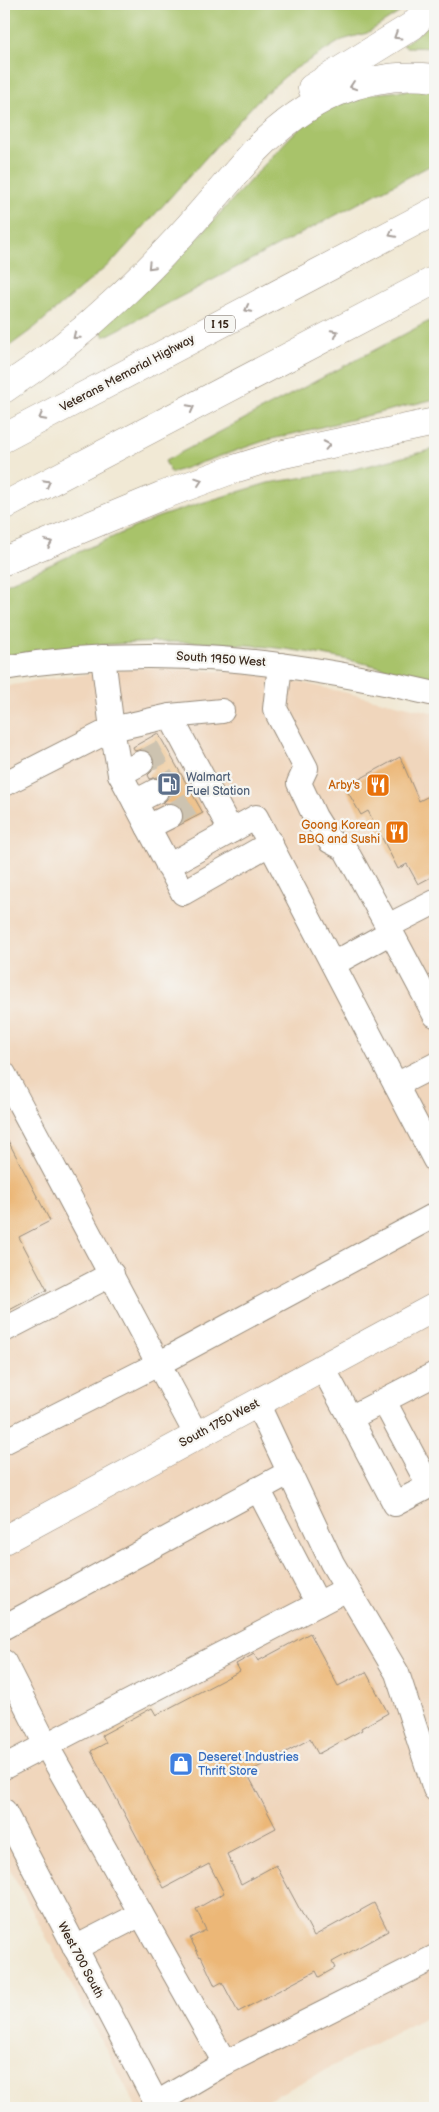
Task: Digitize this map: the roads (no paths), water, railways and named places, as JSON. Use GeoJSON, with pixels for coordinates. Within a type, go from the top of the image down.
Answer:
{"type":"FeatureCollection","features":[{"type":"Feature","properties":{"kind":"main road"},"geometry":{"type":"LineString","coordinates":[[184,230],[227,172],[251,144],[295,100],[412,26],[433,4]]}},
{"type":"Feature","properties":{"kind":"main road"},"geometry":{"type":"LineString","coordinates":[[4,390],[90,325],[142,276],[270,137],[295,116],[318,101],[367,81],[399,77],[435,78]]}},
{"type":"Feature","properties":{"kind":"main road","name":"Veterans Memorial Highway"},"geometry":{"type":"LineString","coordinates":[[4,438],[435,211]]}},
{"type":"Feature","properties":{"kind":"main road"},"geometry":{"type":"LineString","coordinates":[[4,506],[435,280]]}},
{"type":"Feature","properties":{"kind":"main road"},"geometry":{"type":"LineString","coordinates":[[4,561],[234,468],[279,455],[435,422]]}},
{"type":"Feature","properties":{"kind":"main road","name":"South 1750 West"},"geometry":{"type":"LineString","coordinates":[[4,1540],[435,1307]]}},
{"type":"Feature","properties":{"kind":"street","name":"South 1950 West"},"geometry":{"type":"LineString","coordinates":[[4,668],[103,657],[177,655],[280,664],[435,694]]}},
{"type":"Feature","properties":{"kind":"street"},"geometry":{"type":"LineString","coordinates":[[103,657],[120,774],[183,893],[271,844]]}},
{"type":"Feature","properties":{"kind":"street"},"geometry":{"type":"LineString","coordinates":[[280,664],[275,709],[306,768],[299,783],[315,818],[330,841],[345,849],[435,1015]]}},
{"type":"Feature","properties":{"kind":"street"},"geometry":{"type":"LineString","coordinates":[[4,784],[112,729],[170,716],[222,711]]}},
{"type":"Feature","properties":{"kind":"street"},"geometry":{"type":"LineString","coordinates":[[170,716],[175,745],[204,797],[231,831]]}},
{"type":"Feature","properties":{"kind":"street"},"geometry":{"type":"LineString","coordinates":[[120,774],[141,763]]}},
{"type":"Feature","properties":{"kind":"street"},"geometry":{"type":"LineString","coordinates":[[135,802],[156,791]]}},
{"type":"Feature","properties":{"kind":"street"},"geometry":{"type":"LineString","coordinates":[[148,828],[170,816]]}},
{"type":"Feature","properties":{"kind":"street"},"geometry":{"type":"LineString","coordinates":[[168,866],[256,817],[435,1160]]}},
{"type":"Feature","properties":{"kind":"street"},"geometry":{"type":"LineString","coordinates":[[333,964],[435,902]]}},
{"type":"Feature","properties":{"kind":"street"},"geometry":{"type":"LineString","coordinates":[[396,1085],[435,1065]]}},
{"type":"Feature","properties":{"kind":"street"},"geometry":{"type":"LineString","coordinates":[[4,1074],[160,1363],[197,1436]]}},
{"type":"Feature","properties":{"kind":"street"},"geometry":{"type":"LineString","coordinates":[[4,1442],[160,1363],[435,1214]]}},
{"type":"Feature","properties":{"kind":"street"},"geometry":{"type":"LineString","coordinates":[[4,1330],[112,1274]]}},
{"type":"Feature","properties":{"kind":"street"},"geometry":{"type":"LineString","coordinates":[[323,1368],[394,1504],[432,1484],[384,1401]]}},
{"type":"Feature","properties":{"kind":"street"},"geometry":{"type":"LineString","coordinates":[[350,1418],[435,1374]]}},
{"type":"Feature","properties":{"kind":"street"},"geometry":{"type":"LineString","coordinates":[[257,1403],[332,1563],[397,1673],[435,1789]]}},
{"type":"Feature","properties":{"kind":"street"},"geometry":{"type":"LineString","coordinates":[[4,1627],[290,1472]]}},
{"type":"Feature","properties":{"kind":"street"},"geometry":{"type":"LineString","coordinates":[[258,1489],[318,1604]]}},
{"type":"Feature","properties":{"kind":"street"},"geometry":{"type":"LineString","coordinates":[[4,1767],[347,1589]]}},
{"type":"Feature","properties":{"kind":"street"},"geometry":{"type":"LineString","coordinates":[[4,1662],[46,1745],[226,2063]]}},
{"type":"Feature","properties":{"kind":"street","name":"West 700 South"},"geometry":{"type":"LineString","coordinates":[[4,1811],[158,2106]]}},
{"type":"Feature","properties":{"kind":"street"},"geometry":{"type":"LineString","coordinates":[[75,1948],[141,1914]]}},
{"type":"Feature","properties":{"kind":"street"},"geometry":{"type":"LineString","coordinates":[[158,2106],[226,2063],[435,1956]]}},
{"type":"Feature","properties":{"kind":"tunnel"},"geometry":{"type":"LineString","coordinates":[[141,763],[167,749]]}},
{"type":"Feature","properties":{"kind":"tunnel"},"geometry":{"type":"LineString","coordinates":[[156,791],[182,777]]}},
{"type":"Feature","properties":{"kind":"tunnel"},"geometry":{"type":"LineString","coordinates":[[170,816],[196,801]]}},
{"type":"Feature","properties":{"kind":"place","name":"Walmart Fuel Station"},"geometry":{"type":"Point","coordinates":[169,784]}},
{"type":"Feature","properties":{"kind":"place","name":"Arby's"},"geometry":{"type":"Point","coordinates":[378,785]}},
{"type":"Feature","properties":{"kind":"place","name":"Goong Korean BBQ and Sushi"},"geometry":{"type":"Point","coordinates":[397,832]}},
{"type":"Feature","properties":{"kind":"place","name":"Deseret Industries Thrift Store"},"geometry":{"type":"Point","coordinates":[181,1764]}}]}
